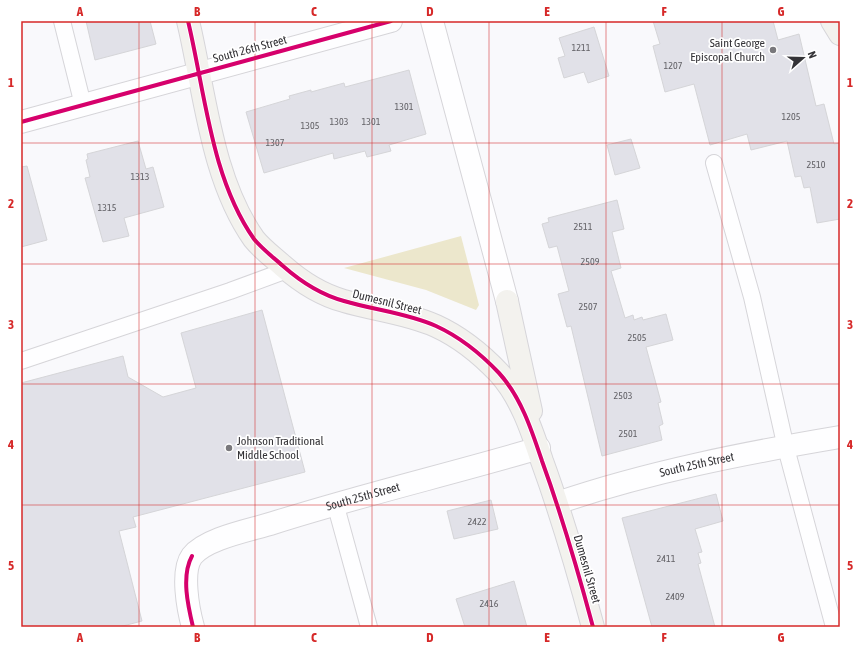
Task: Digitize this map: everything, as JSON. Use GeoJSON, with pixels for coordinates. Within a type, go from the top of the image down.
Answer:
{"type":"FeatureCollection","features":[{"type":"Feature","properties":{"kind":"main road","name":"Dumesnil Street"},"geometry":{"type":"LineString","coordinates":[[188,21],[216,147],[233,201],[255,240],[287,270],[302,281],[335,298],[437,326],[476,351],[507,383],[526,417],[539,448],[578,569],[593,627]]}},
{"type":"Feature","properties":{"kind":"main road"},"geometry":{"type":"LineString","coordinates":[[832,21],[840,34]]}},
{"type":"Feature","properties":{"kind":"main road","name":"Dumesnil Street"},"geometry":{"type":"LineString","coordinates":[[507,301],[539,448]]}},
{"type":"Feature","properties":{"kind":"street","name":"South 26th Street"},"geometry":{"type":"LineString","coordinates":[[21,122],[391,21]]}},
{"type":"Feature","properties":{"kind":"street","name":"Dumesnil Street"},"geometry":{"type":"LineString","coordinates":[[432,21],[507,301]]}},
{"type":"Feature","properties":{"kind":"street","name":"South 25th Street"},"geometry":{"type":"LineString","coordinates":[[557,503],[596,490],[755,452],[786,448],[840,437]]}},
{"type":"Feature","properties":{"kind":"street","name":"South 25th Street"},"geometry":{"type":"LineString","coordinates":[[193,627],[187,592],[187,564],[198,550],[217,540],[335,503],[539,448]]}},
{"type":"Feature","properties":{"kind":"lane"},"geometry":{"type":"LineString","coordinates":[[62,21],[83,105]]}},
{"type":"Feature","properties":{"kind":"lane"},"geometry":{"type":"LineString","coordinates":[[714,163],[752,297],[786,448],[834,627]]}},
{"type":"Feature","properties":{"kind":"lane"},"geometry":{"type":"LineString","coordinates":[[21,361],[230,291],[287,270]]}},
{"type":"Feature","properties":{"kind":"lane"},"geometry":{"type":"LineString","coordinates":[[335,503],[369,627]]}},
{"type":"Feature","properties":{"kind":"shaded area"},"geometry":{"type":"Polygon","coordinates":[[[461,236],[479,305],[476,310],[426,290],[344,268],[461,236]]]}},
{"type":"Feature","properties":{"kind":"building"},"geometry":{"type":"Polygon","coordinates":[[[86,21],[150,21],[156,44],[95,60],[86,21]]]}},
{"type":"Feature","properties":{"kind":"building"},"geometry":{"type":"Polygon","coordinates":[[[653,21],[773,21],[778,40],[799,34],[816,106],[824,104],[834,144],[840,143],[840,219],[817,223],[810,187],[804,188],[801,176],[795,177],[787,141],[751,150],[747,134],[710,145],[694,84],[665,92],[653,46],[660,44],[653,21]]]}},
{"type":"Feature","properties":{"kind":"building"},"geometry":{"type":"Polygon","coordinates":[[[594,27],[609,76],[588,83],[584,72],[564,78],[558,58],[565,56],[559,38],[594,27]]]}},
{"type":"Feature","properties":{"kind":"building"},"geometry":{"type":"Polygon","coordinates":[[[409,70],[426,134],[389,145],[391,151],[367,157],[365,151],[334,159],[333,153],[264,173],[246,112],[290,99],[289,96],[311,90],[311,92],[344,83],[345,87],[409,70]]]}},
{"type":"Feature","properties":{"kind":"building"},"geometry":{"type":"Polygon","coordinates":[[[631,139],[640,168],[615,175],[607,145],[631,139]]]}},
{"type":"Feature","properties":{"kind":"building"},"geometry":{"type":"Polygon","coordinates":[[[138,141],[146,169],[153,167],[164,207],[124,218],[129,236],[103,242],[85,178],[90,177],[86,160],[88,159],[87,154],[138,141]]]}},
{"type":"Feature","properties":{"kind":"building"},"geometry":{"type":"Polygon","coordinates":[[[27,166],[47,240],[21,247],[21,167],[27,166]]]}},
{"type":"Feature","properties":{"kind":"building"},"geometry":{"type":"Polygon","coordinates":[[[617,200],[624,229],[612,232],[621,268],[611,271],[625,318],[633,315],[634,320],[642,317],[643,320],[666,314],[673,340],[646,347],[661,402],[658,403],[663,424],[659,426],[662,440],[602,456],[571,326],[567,327],[558,294],[569,291],[557,246],[549,248],[542,224],[549,222],[548,218],[617,200]]]}},
{"type":"Feature","properties":{"kind":"building"},"geometry":{"type":"Polygon","coordinates":[[[262,310],[305,472],[133,517],[136,527],[119,531],[142,621],[119,627],[21,627],[21,383],[123,356],[128,377],[163,397],[196,388],[181,333],[262,310]]]}},
{"type":"Feature","properties":{"kind":"building"},"geometry":{"type":"Polygon","coordinates":[[[716,494],[723,521],[695,529],[702,552],[698,553],[701,563],[698,564],[715,627],[652,627],[622,518],[716,494]]]}},
{"type":"Feature","properties":{"kind":"building"},"geometry":{"type":"Polygon","coordinates":[[[491,500],[498,529],[454,539],[447,511],[491,500]]]}},
{"type":"Feature","properties":{"kind":"building"},"geometry":{"type":"Polygon","coordinates":[[[514,581],[527,627],[465,627],[456,599],[514,581]]]}},
{"type":"Feature","properties":{"kind":"cycle path"},"geometry":{"type":"LineString","coordinates":[[188,21],[211,134],[219,162],[228,189],[240,215],[254,239],[264,250],[290,272],[320,291],[344,301],[414,318],[436,326],[453,335],[470,346],[485,359],[507,382],[520,403],[534,438],[576,564],[593,627]]}},
{"type":"Feature","properties":{"kind":"cycle path"},"geometry":{"type":"LineString","coordinates":[[21,122],[391,21]]}},
{"type":"Feature","properties":{"kind":"cycle path"},"geometry":{"type":"LineString","coordinates":[[192,556],[187,573],[186,591],[193,627]]}},
{"type":"Feature","properties":{"kind":"place","name":"Saint George Episcopal Church"},"geometry":{"type":"Point","coordinates":[773,50]}},
{"type":"Feature","properties":{"kind":"place","name":"Johnson Traditional Middle School"},"geometry":{"type":"Point","coordinates":[229,448]}}]}
